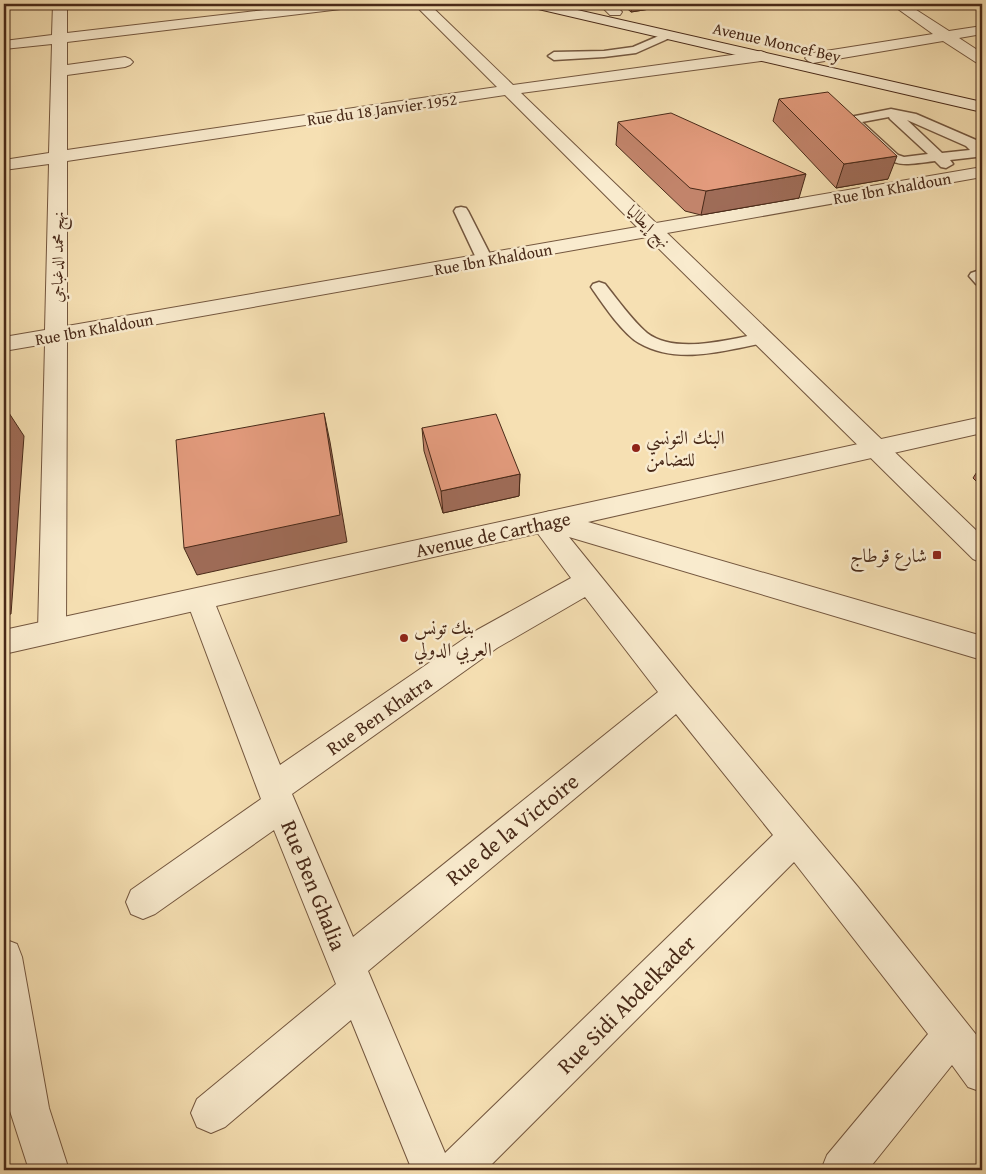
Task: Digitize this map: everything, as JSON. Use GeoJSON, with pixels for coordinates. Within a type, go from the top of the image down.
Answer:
{"type":"FeatureCollection","features":[{"type":"Feature","properties":{"kind":"street","name":"نهج محمد الدغباجي"},"geometry":{"type":"LineString","coordinates":[[52,631],[60,4]]}},
{"type":"Feature","properties":{"kind":"street"},"geometry":{"type":"LineString","coordinates":[[4,45],[349,4]]}},
{"type":"Feature","properties":{"kind":"street","name":"نهج إيطاليا"},"geometry":{"type":"LineString","coordinates":[[421,4],[982,552]]}},
{"type":"Feature","properties":{"kind":"street","name":"Avenue Moncef Bey"},"geometry":{"type":"LineString","coordinates":[[534,4],[982,108]]}},
{"type":"Feature","properties":{"kind":"street","name":"Avenue Moncef Bey"},"geometry":{"type":"LineString","coordinates":[[578,4],[611,8],[982,97]]}},
{"type":"Feature","properties":{"kind":"street"},"geometry":{"type":"LineString","coordinates":[[898,4],[948,35],[982,60]]}},
{"type":"Feature","properties":{"kind":"street"},"geometry":{"type":"LineString","coordinates":[[813,58],[982,30]]}},
{"type":"Feature","properties":{"kind":"street","name":"Rue du 18 Janvier 1952"},"geometry":{"type":"LineString","coordinates":[[4,164],[509,90],[761,56]]}},
{"type":"Feature","properties":{"kind":"street"},"geometry":{"type":"LineString","coordinates":[[60,71],[125,62]]}},
{"type":"Feature","properties":{"kind":"street","name":"Rue Ibn Khaldoun"},"geometry":{"type":"LineString","coordinates":[[4,344],[982,172]]}},
{"type":"Feature","properties":{"kind":"street","name":"Avenue de Carthage"},"geometry":{"type":"LineString","coordinates":[[4,642],[982,425]]}},
{"type":"Feature","properties":{"kind":"street"},"geometry":{"type":"LineString","coordinates":[[547,522],[588,582],[795,837],[982,1073]]}},
{"type":"Feature","properties":{"kind":"street"},"geometry":{"type":"LineString","coordinates":[[547,522],[982,648]]}},
{"type":"Feature","properties":{"kind":"street","name":"Rue Ben Khatra"},"geometry":{"type":"LineString","coordinates":[[143,902],[277,796],[487,639],[588,582]]}},
{"type":"Feature","properties":{"kind":"street","name":"Rue Ben Ghalia"},"geometry":{"type":"LineString","coordinates":[[200,598],[277,796],[432,1170]]}},
{"type":"Feature","properties":{"kind":"street","name":"Rue de la Victoire"},"geometry":{"type":"LineString","coordinates":[[211,1113],[352,977],[678,694]]}},
{"type":"Feature","properties":{"kind":"street","name":"Rue Sidi Abdelkader"},"geometry":{"type":"LineString","coordinates":[[457,1170],[795,837]]}},
{"type":"Feature","properties":{"kind":"street"},"geometry":{"type":"LineString","coordinates":[[4,957],[29,1108],[49,1170]]}},
{"type":"Feature","properties":{"kind":"street"},"geometry":{"type":"LineString","coordinates":[[842,1170],[951,1036]]}},
{"type":"Feature","properties":{"kind":"lane"},"geometry":{"type":"LineString","coordinates":[[554,56],[604,54],[636,50],[668,34]]}},
{"type":"Feature","properties":{"kind":"lane"},"geometry":{"type":"LineString","coordinates":[[891,113],[960,176]]}},
{"type":"Feature","properties":{"kind":"lane"},"geometry":{"type":"LineString","coordinates":[[891,113],[910,117],[971,143],[977,148],[976,153],[939,158],[903,161],[894,158],[857,125],[855,120],[891,113]]}},
{"type":"Feature","properties":{"kind":"lane"},"geometry":{"type":"LineString","coordinates":[[461,211],[485,260]]}},
{"type":"Feature","properties":{"kind":"lane"},"geometry":{"type":"LineString","coordinates":[[598,288],[644,339],[662,346],[685,350],[763,338]]}},
{"type":"Feature","properties":{"kind":"building"},"geometry":{"type":"Polygon","coordinates":[[[828,92],[897,156],[844,164],[779,99],[828,92]]]}},
{"type":"Feature","properties":{"kind":"building"},"geometry":{"type":"Polygon","coordinates":[[[671,113],[806,174],[706,191],[690,188],[618,122],[671,113]]]}},
{"type":"Feature","properties":{"kind":"building"},"geometry":{"type":"Polygon","coordinates":[[[9,413],[4,474],[4,414],[9,413]]]}},
{"type":"Feature","properties":{"kind":"building"},"geometry":{"type":"Polygon","coordinates":[[[324,413],[340,515],[184,548],[176,440],[324,413]]]}},
{"type":"Feature","properties":{"kind":"building"},"geometry":{"type":"Polygon","coordinates":[[[496,414],[520,474],[441,491],[422,428],[496,414]]]}},
{"type":"Feature","properties":{"kind":"place","name":"البنك التونسي للتضامن"},"geometry":{"type":"Point","coordinates":[636,448]}},
{"type":"Feature","properties":{"kind":"place","name":"شارع قرطاج"},"geometry":{"type":"Point","coordinates":[937,555]}},
{"type":"Feature","properties":{"kind":"place","name":"بنك تونس العربي الدولي"},"geometry":{"type":"Point","coordinates":[404,638]}}]}
